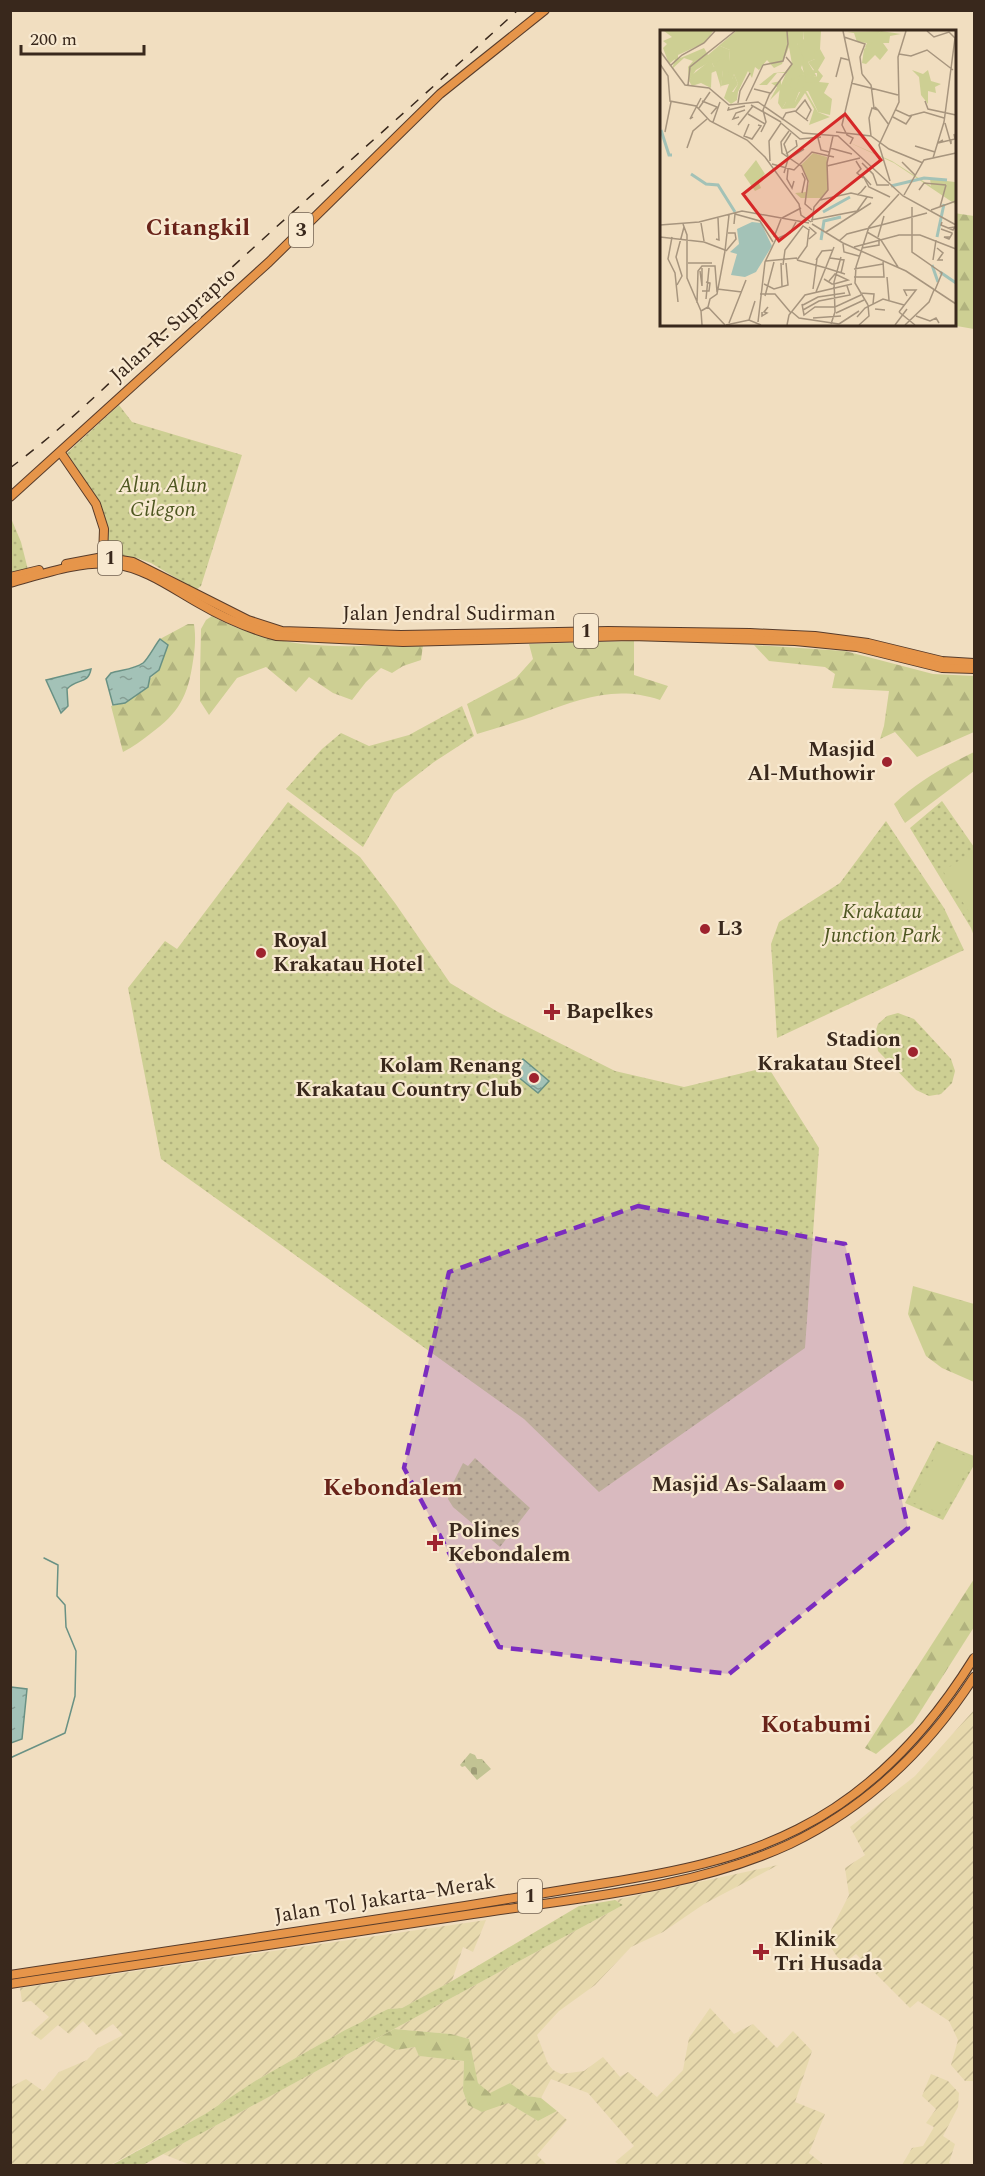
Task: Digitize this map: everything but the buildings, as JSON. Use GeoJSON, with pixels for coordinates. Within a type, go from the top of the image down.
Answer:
{"type":"FeatureCollection","features":[{"type":"Feature","properties":{"kind":"highway","name":"Jalan R. Suprapto"},"geometry":{"type":"LineString","coordinates":[[10,497],[271,260],[440,94],[545,10]]}},
{"type":"Feature","properties":{"kind":"highway"},"geometry":{"type":"LineString","coordinates":[[61,453],[96,504],[104,530],[103,557]]}},
{"type":"Feature","properties":{"kind":"highway","name":"Jalan Jendral Sudirman"},"geometry":{"type":"LineString","coordinates":[[10,577],[71,562],[103,557],[133,562],[248,620],[282,631],[401,635],[608,631],[794,635],[849,639],[942,661],[975,663]]}},
{"type":"Feature","properties":{"kind":"highway","name":"Jalan Jendral Sudirman"},"geometry":{"type":"LineString","coordinates":[[10,583],[72,567],[99,564],[123,566],[145,573],[223,616],[276,636],[403,642],[631,636],[806,641],[857,648],[947,669],[975,669]]}},
{"type":"Feature","properties":{"kind":"highway","name":"Jalan Tol Jakarta–Merak"},"geometry":{"type":"LineString","coordinates":[[10,1975],[549,1893],[668,1873],[718,1861],[767,1844],[801,1828],[863,1787],[892,1763],[916,1738],[940,1709],[975,1658]]}},
{"type":"Feature","properties":{"kind":"highway","name":"Jalan Tol Jakarta–Merak"},"geometry":{"type":"LineString","coordinates":[[10,1984],[608,1893],[720,1871],[792,1843],[858,1803],[885,1782],[923,1746],[975,1677]]}},
{"type":"Feature","properties":{"kind":"highlighted area"},"geometry":{"type":"Polygon","coordinates":[[[638,1206],[845,1244],[908,1528],[729,1674],[499,1647],[404,1468],[449,1272],[638,1206]]]}},
{"type":"Feature","properties":{"kind":"shaded area"},"geometry":{"type":"Polygon","coordinates":[[[974,1710],[974,2081],[965,2081],[951,2065],[958,2040],[949,2021],[918,2001],[910,2008],[856,1954],[842,1964],[826,1940],[849,1895],[845,1868],[865,1855],[850,1827],[915,1776],[974,1710]]]}},
{"type":"Feature","properties":{"kind":"shaded area"},"geometry":{"type":"Polygon","coordinates":[[[778,1865],[704,1904],[663,1932],[631,1947],[595,1985],[559,2011],[537,2035],[548,2064],[553,2070],[561,2074],[584,2071],[603,2057],[620,2077],[628,2072],[657,2097],[683,2070],[689,2038],[710,2008],[734,2034],[753,2024],[777,2048],[793,2031],[812,2051],[795,2102],[825,2114],[809,2153],[824,2165],[620,2165],[615,2162],[634,2146],[588,2093],[551,2079],[541,2098],[528,2096],[510,2083],[490,2094],[478,2083],[468,2039],[451,2034],[394,2029],[623,1905],[615,1900],[778,1865]]]}},
{"type":"Feature","properties":{"kind":"shaded area"},"geometry":{"type":"Polygon","coordinates":[[[486,1920],[473,1952],[463,1947],[452,1981],[402,2008],[388,2009],[345,2030],[255,2081],[205,2114],[110,2165],[11,2166],[11,2087],[26,2079],[43,2091],[59,2072],[87,2060],[98,2048],[123,2035],[113,2024],[96,2035],[83,2021],[69,2034],[58,2025],[41,2040],[31,2033],[49,2017],[31,2001],[22,2002],[20,1988],[486,1920]]]}},
{"type":"Feature","properties":{"kind":"shaded area"},"geometry":{"type":"Polygon","coordinates":[[[374,2040],[396,2050],[415,2047],[420,2056],[464,2061],[463,2091],[468,2105],[508,2103],[538,2121],[557,2111],[567,2120],[537,2155],[547,2165],[193,2166],[163,2154],[374,2040]]]}},
{"type":"Feature","properties":{"kind":"shaded area"},"geometry":{"type":"Polygon","coordinates":[[[931,2074],[948,2081],[959,2093],[958,2107],[943,2136],[955,2144],[949,2163],[953,2165],[902,2165],[912,2148],[923,2146],[934,2127],[926,2123],[936,2109],[922,2096],[931,2074]]]}},
{"type":"Feature","properties":{"kind":"green space"},"geometry":{"type":"Polygon","coordinates":[[[955,213],[974,216],[974,329],[955,326],[955,213]]]}},
{"type":"Feature","properties":{"kind":"green space","name":"Alun Alun Cilegon"},"geometry":{"type":"Polygon","coordinates":[[[119,405],[132,422],[242,455],[201,586],[196,590],[151,563],[137,558],[106,554],[107,530],[100,502],[67,453],[119,405]]]}},
{"type":"Feature","properties":{"kind":"green space"},"geometry":{"type":"Polygon","coordinates":[[[10,516],[21,542],[28,570],[10,574],[10,516]]]}},
{"type":"Feature","properties":{"kind":"green space"},"geometry":{"type":"Polygon","coordinates":[[[212,616],[265,637],[290,642],[341,646],[423,645],[421,660],[403,666],[392,673],[381,668],[352,700],[333,693],[309,677],[296,692],[266,667],[237,678],[209,715],[200,701],[201,629],[206,620],[212,616]]]}},
{"type":"Feature","properties":{"kind":"green space"},"geometry":{"type":"Polygon","coordinates":[[[188,624],[194,624],[195,647],[185,694],[168,719],[123,752],[111,706],[125,703],[159,670],[167,646],[160,639],[188,624]]]}},
{"type":"Feature","properties":{"kind":"green space"},"geometry":{"type":"Polygon","coordinates":[[[634,641],[634,675],[668,686],[660,700],[628,694],[598,696],[569,703],[477,734],[467,704],[516,678],[533,659],[529,644],[634,641]]]}},
{"type":"Feature","properties":{"kind":"green space"},"geometry":{"type":"Polygon","coordinates":[[[754,645],[845,651],[933,674],[974,676],[974,732],[917,757],[895,732],[880,739],[889,691],[832,688],[835,674],[825,667],[769,661],[754,645]]]}},
{"type":"Feature","properties":{"kind":"green space"},"geometry":{"type":"Polygon","coordinates":[[[462,706],[474,736],[434,762],[394,793],[363,847],[286,789],[322,749],[341,733],[369,746],[409,735],[462,706]]]}},
{"type":"Feature","properties":{"kind":"green space"},"geometry":{"type":"Polygon","coordinates":[[[974,752],[974,771],[905,823],[894,804],[932,775],[974,752]]]}},
{"type":"Feature","properties":{"kind":"green space"},"geometry":{"type":"Polygon","coordinates":[[[942,801],[974,847],[974,936],[910,828],[942,801]]]}},
{"type":"Feature","properties":{"kind":"green space"},"geometry":{"type":"Polygon","coordinates":[[[288,802],[360,857],[450,983],[498,1012],[615,1071],[684,1087],[768,1067],[819,1148],[805,1348],[599,1492],[524,1419],[161,1159],[128,988],[165,941],[177,949],[288,802]]]}},
{"type":"Feature","properties":{"kind":"green space","name":"Krakatau Junction Park"},"geometry":{"type":"Polygon","coordinates":[[[886,821],[944,908],[964,950],[777,1038],[771,944],[779,922],[840,883],[886,821]]]}},
{"type":"Feature","properties":{"kind":"green space"},"geometry":{"type":"Polygon","coordinates":[[[974,851],[974,920],[943,871],[974,851]]]}},
{"type":"Feature","properties":{"kind":"green space"},"geometry":{"type":"Polygon","coordinates":[[[898,1013],[914,1019],[951,1059],[955,1071],[952,1083],[941,1094],[929,1096],[916,1090],[878,1051],[875,1033],[878,1024],[887,1016],[898,1013]]]}},
{"type":"Feature","properties":{"kind":"green space"},"geometry":{"type":"Polygon","coordinates":[[[913,1286],[974,1304],[974,1382],[942,1368],[926,1356],[908,1314],[913,1286]]]}},
{"type":"Feature","properties":{"kind":"green space"},"geometry":{"type":"Polygon","coordinates":[[[937,1441],[974,1456],[974,1465],[943,1520],[905,1503],[937,1441]]]}},
{"type":"Feature","properties":{"kind":"green space"},"geometry":{"type":"Polygon","coordinates":[[[941,1445],[973,1459],[943,1514],[911,1502],[941,1445]]]}},
{"type":"Feature","properties":{"kind":"green space"},"geometry":{"type":"Polygon","coordinates":[[[475,1458],[530,1508],[500,1547],[453,1507],[448,1499],[463,1463],[468,1466],[475,1458]]]}},
{"type":"Feature","properties":{"kind":"green space"},"geometry":{"type":"Polygon","coordinates":[[[974,1579],[974,1627],[913,1723],[876,1754],[865,1748],[974,1579]]]}},
{"type":"Feature","properties":{"kind":"green space"},"geometry":{"type":"Polygon","coordinates":[[[470,1753],[477,1759],[482,1759],[491,1769],[477,1780],[465,1766],[460,1765],[470,1753]]]}},
{"type":"Feature","properties":{"kind":"green space"},"geometry":{"type":"Polygon","coordinates":[[[615,1900],[623,1905],[143,2165],[110,2166],[205,2114],[255,2081],[345,2030],[388,2009],[402,2008],[579,1906],[615,1900]]]}},
{"type":"Feature","properties":{"kind":"green space"},"geometry":{"type":"Polygon","coordinates":[[[394,2029],[451,2034],[469,2039],[478,2083],[490,2093],[510,2083],[528,2096],[541,2098],[557,2111],[538,2121],[508,2103],[482,2112],[468,2105],[463,2091],[464,2061],[419,2056],[415,2047],[396,2050],[374,2040],[394,2029]]]}},
{"type":"Feature","properties":{"kind":"water"},"geometry":{"type":"Polygon","coordinates":[[[160,639],[168,645],[159,670],[150,677],[148,687],[125,703],[113,705],[106,679],[111,673],[143,663],[160,639]]]}},
{"type":"Feature","properties":{"kind":"water"},"geometry":{"type":"Polygon","coordinates":[[[91,669],[85,679],[67,689],[68,706],[61,713],[46,680],[91,669]]]}},
{"type":"Feature","properties":{"kind":"water"},"geometry":{"type":"Polygon","coordinates":[[[523,1059],[549,1081],[538,1093],[512,1072],[523,1059]]]}},
{"type":"Feature","properties":{"kind":"water"},"geometry":{"type":"Polygon","coordinates":[[[11,1687],[27,1689],[22,1739],[11,1743],[11,1687]]]}},
{"type":"Feature","properties":{"kind":"waterway"},"geometry":{"type":"LineString","coordinates":[[10,1758],[65,1733],[75,1696],[76,1651],[66,1627],[65,1605],[57,1596],[58,1565],[44,1558]]}},
{"type":"Feature","properties":{"kind":"railway"},"geometry":{"type":"LineString","coordinates":[[10,468],[90,401],[217,281],[518,10]]}},
{"type":"Feature","properties":{"kind":"place","name":"Masjid Al-Muthowir"},"geometry":{"type":"Point","coordinates":[887,762]}},
{"type":"Feature","properties":{"kind":"place","name":"L3"},"geometry":{"type":"Point","coordinates":[705,929]}},
{"type":"Feature","properties":{"kind":"place","name":"Royal Krakatau Hotel"},"geometry":{"type":"Point","coordinates":[261,953]}},
{"type":"Feature","properties":{"kind":"place","name":"Bapelkes"},"geometry":{"type":"Point","coordinates":[552,1012]}},
{"type":"Feature","properties":{"kind":"place","name":"Stadion Krakatau Steel"},"geometry":{"type":"Point","coordinates":[913,1052]}},
{"type":"Feature","properties":{"kind":"place","name":"Kolam Renang Krakatau Country Club"},"geometry":{"type":"Point","coordinates":[534,1078]}},
{"type":"Feature","properties":{"kind":"place","name":"Masjid As-Salaam"},"geometry":{"type":"Point","coordinates":[839,1485]}},
{"type":"Feature","properties":{"kind":"place","name":"Polines Kebondalem"},"geometry":{"type":"Point","coordinates":[435,1543]}},
{"type":"Feature","properties":{"kind":"place","name":"Klinik Tri Husada"},"geometry":{"type":"Point","coordinates":[761,1952]}},
{"type":"Feature","properties":{"kind":"district","name":"Citangkil"},"geometry":{"type":"Point","coordinates":[198,228]}},
{"type":"Feature","properties":{"kind":"district","name":"Kebondalem"},"geometry":{"type":"Point","coordinates":[393,1488]}},
{"type":"Feature","properties":{"kind":"district","name":"Kotabumi"},"geometry":{"type":"Point","coordinates":[816,1725]}}]}
